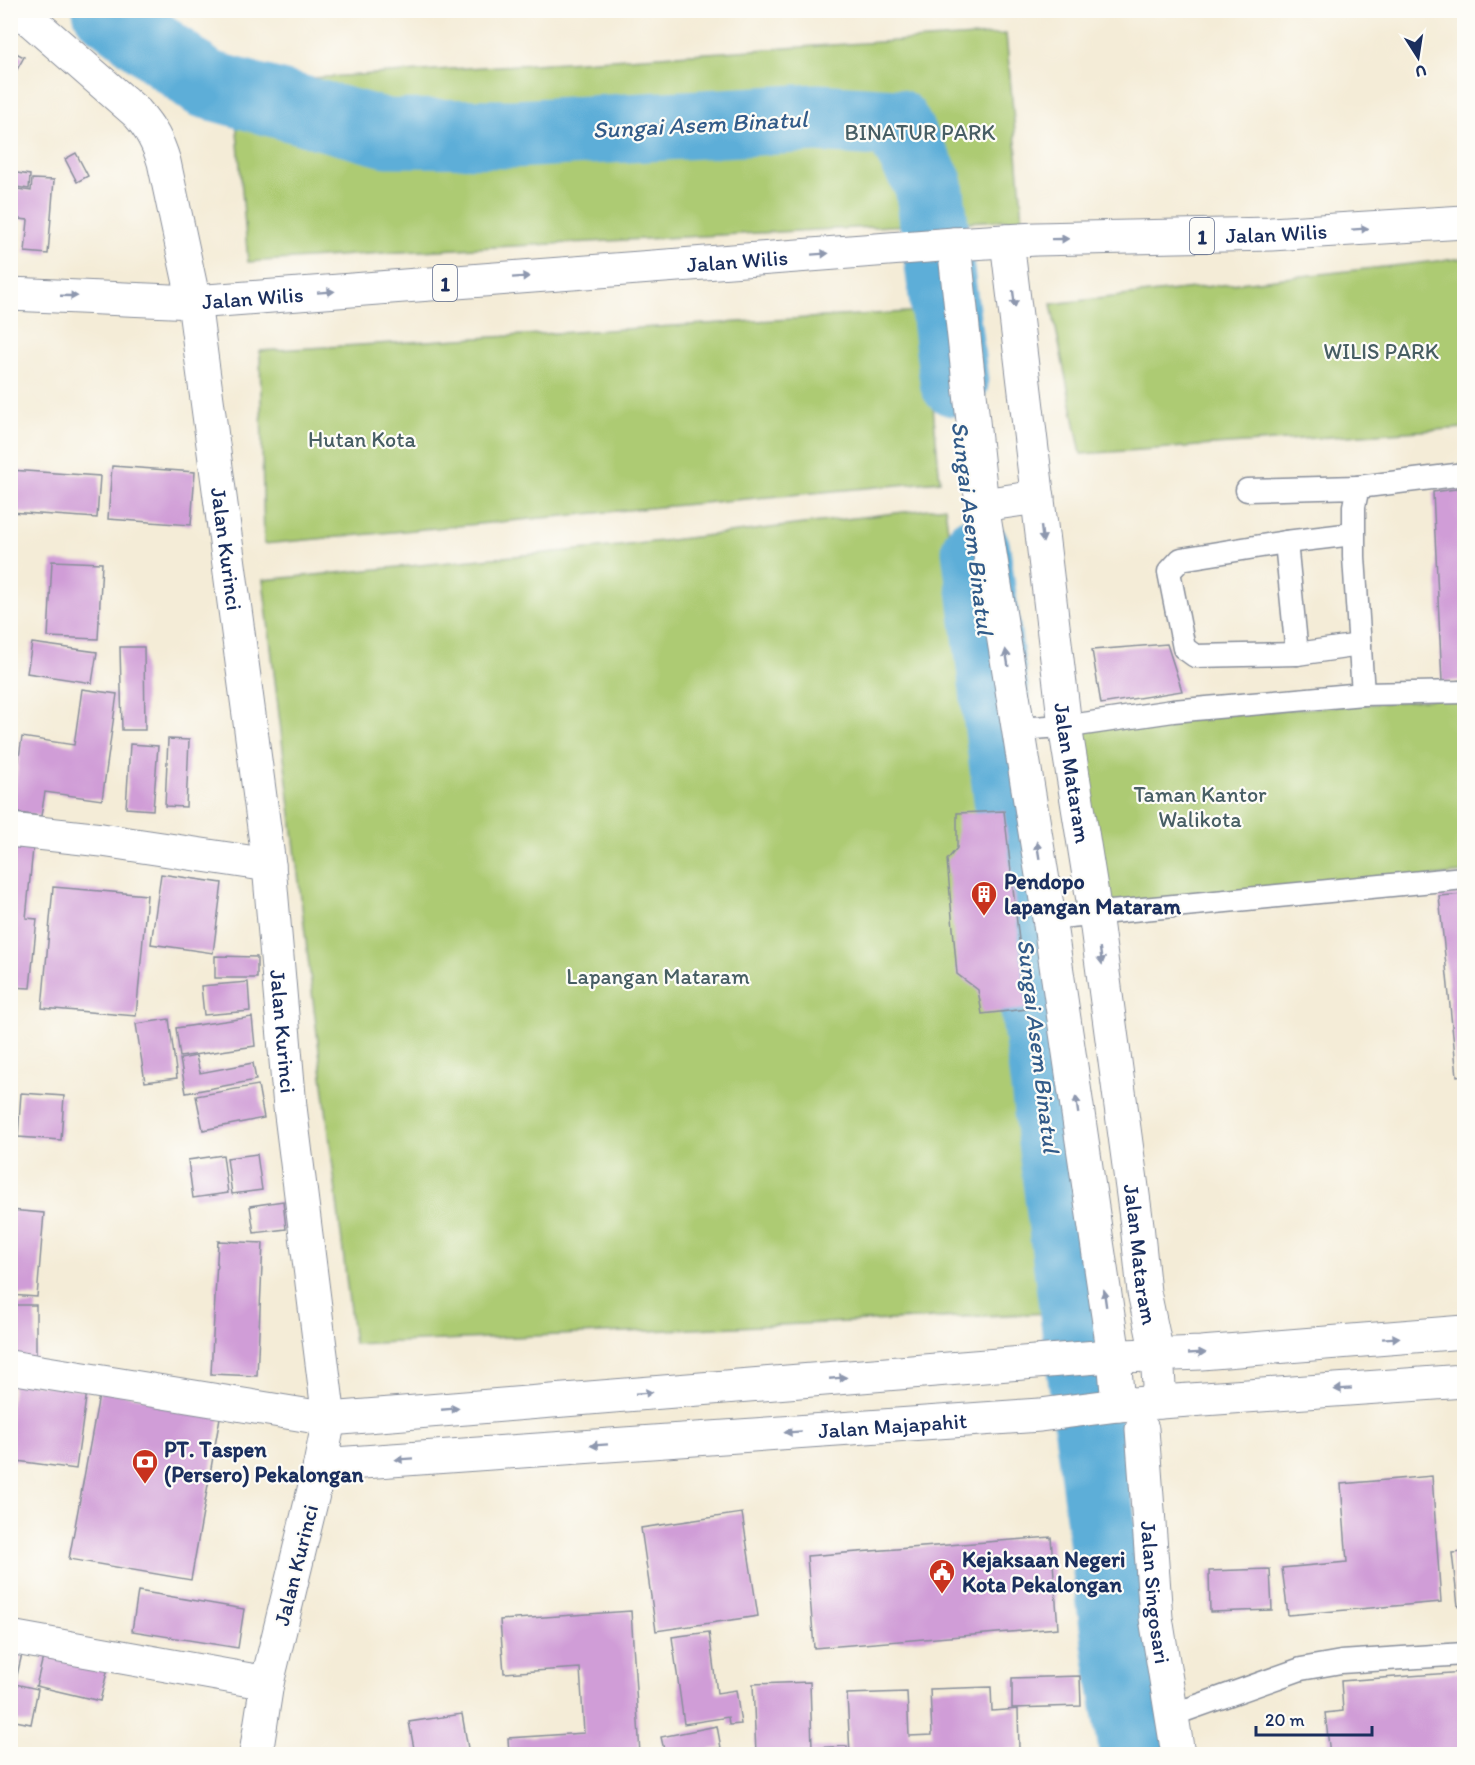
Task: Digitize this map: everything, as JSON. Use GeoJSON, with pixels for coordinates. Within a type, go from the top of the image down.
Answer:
{"type":"FeatureCollection","features":[{"type":"Feature","properties":{"kind":"main road","name":"Jalan Kurinci"},"geometry":{"type":"LineString","coordinates":[[19,10],[150,128],[164,162],[194,302],[270,865],[290,1107],[328,1419],[320,1465],[267,1683],[256,1755]]}},
{"type":"Feature","properties":{"kind":"main road","name":"Jalan Wilis"},"geometry":{"type":"LineString","coordinates":[[10,294],[194,302],[946,244],[1271,234],[1464,222]]}},
{"type":"Feature","properties":{"kind":"main road","name":"Jalan Mataram"},"geometry":{"type":"LineString","coordinates":[[1007,241],[1065,726],[1095,913],[1144,1292],[1156,1354],[1160,1402]]}},
{"type":"Feature","properties":{"kind":"main road"},"geometry":{"type":"LineString","coordinates":[[946,244],[982,504],[1049,918],[1110,1406],[1142,1429],[1160,1402]]}},
{"type":"Feature","properties":{"kind":"main road"},"geometry":{"type":"LineString","coordinates":[[982,504],[1038,497]]}},
{"type":"Feature","properties":{"kind":"main road"},"geometry":{"type":"LineString","coordinates":[[10,830],[102,840],[270,865]]}},
{"type":"Feature","properties":{"kind":"main road"},"geometry":{"type":"LineString","coordinates":[[10,1366],[328,1419],[1036,1362],[1201,1353],[1464,1332]]}},
{"type":"Feature","properties":{"kind":"main road","name":"Jalan Majapahit"},"geometry":{"type":"LineString","coordinates":[[320,1465],[1040,1415],[1110,1406],[1464,1381]]}},
{"type":"Feature","properties":{"kind":"main road","name":"Jalan Singosari"},"geometry":{"type":"LineString","coordinates":[[1142,1429],[1156,1618],[1178,1755]]}},
{"type":"Feature","properties":{"kind":"main road"},"geometry":{"type":"LineString","coordinates":[[10,1637],[267,1683]]}},
{"type":"Feature","properties":{"kind":"lane"},"geometry":{"type":"LineString","coordinates":[[1247,490],[1358,487],[1464,474]]}},
{"type":"Feature","properties":{"kind":"lane"},"geometry":{"type":"LineString","coordinates":[[1358,487],[1354,507],[1353,534],[1363,694]]}},
{"type":"Feature","properties":{"kind":"lane"},"geometry":{"type":"LineString","coordinates":[[1353,534],[1180,559],[1169,572],[1184,648],[1195,656],[1297,654],[1360,645]]}},
{"type":"Feature","properties":{"kind":"lane"},"geometry":{"type":"LineString","coordinates":[[1286,542],[1297,654]]}},
{"type":"Feature","properties":{"kind":"lane"},"geometry":{"type":"LineString","coordinates":[[1018,729],[1065,726],[1173,711],[1363,694],[1464,692]]}},
{"type":"Feature","properties":{"kind":"lane"},"geometry":{"type":"LineString","coordinates":[[1049,918],[1464,878]]}},
{"type":"Feature","properties":{"kind":"lane"},"geometry":{"type":"LineString","coordinates":[[1172,1715],[1300,1669],[1341,1662],[1464,1654]]}},
{"type":"Feature","properties":{"kind":"green space","name":"BINATUR PARK"},"geometry":{"type":"Polygon","coordinates":[[[1006,34],[1023,219],[248,262],[233,83],[1006,34]]]}},
{"type":"Feature","properties":{"kind":"green space","name":"WILIS PARK"},"geometry":{"type":"Polygon","coordinates":[[[1464,258],[1464,428],[1081,454],[1051,304],[1464,258]]]}},
{"type":"Feature","properties":{"kind":"green space","name":"Hutan Kota"},"geometry":{"type":"Polygon","coordinates":[[[924,311],[940,481],[264,544],[260,351],[924,311]]]}},
{"type":"Feature","properties":{"kind":"green space","name":"Lapangan Mataram"},"geometry":{"type":"Polygon","coordinates":[[[945,507],[1049,1313],[354,1344],[263,580],[620,546],[945,507]]]}},
{"type":"Feature","properties":{"kind":"green space","name":"Taman Kantor Walikota"},"geometry":{"type":"Polygon","coordinates":[[[1464,697],[1464,873],[1095,913],[1065,726],[1464,697]]]}},
{"type":"Feature","properties":{"kind":"building"},"geometry":{"type":"Polygon","coordinates":[[[10,50],[24,57],[10,82],[10,50]]]}},
{"type":"Feature","properties":{"kind":"building"},"geometry":{"type":"Polygon","coordinates":[[[76,153],[88,176],[77,182],[65,159],[76,153]]]}},
{"type":"Feature","properties":{"kind":"building"},"geometry":{"type":"Polygon","coordinates":[[[10,172],[30,175],[29,189],[10,186],[10,172]]]}},
{"type":"Feature","properties":{"kind":"building"},"geometry":{"type":"Polygon","coordinates":[[[32,179],[54,180],[48,254],[25,252],[28,220],[10,218],[10,188],[31,191],[32,179]]]}},
{"type":"Feature","properties":{"kind":"building"},"geometry":{"type":"Polygon","coordinates":[[[112,466],[195,472],[191,525],[108,519],[112,466]]]}},
{"type":"Feature","properties":{"kind":"building"},"geometry":{"type":"Polygon","coordinates":[[[10,470],[100,476],[97,518],[10,512],[10,470]]]}},
{"type":"Feature","properties":{"kind":"building"},"geometry":{"type":"Polygon","coordinates":[[[1464,488],[1464,680],[1442,682],[1433,492],[1464,488]]]}},
{"type":"Feature","properties":{"kind":"building"},"geometry":{"type":"Polygon","coordinates":[[[52,561],[102,563],[98,639],[48,637],[52,561]]]}},
{"type":"Feature","properties":{"kind":"building"},"geometry":{"type":"Polygon","coordinates":[[[32,643],[97,652],[92,683],[27,673],[32,643]]]}},
{"type":"Feature","properties":{"kind":"building"},"geometry":{"type":"Polygon","coordinates":[[[1167,644],[1182,691],[1101,704],[1092,650],[1167,644]]]}},
{"type":"Feature","properties":{"kind":"building"},"geometry":{"type":"Polygon","coordinates":[[[120,647],[144,647],[145,730],[122,730],[120,647]]]}},
{"type":"Feature","properties":{"kind":"building"},"geometry":{"type":"Polygon","coordinates":[[[82,689],[117,694],[102,800],[45,792],[41,816],[11,812],[22,737],[74,745],[82,689]]]}},
{"type":"Feature","properties":{"kind":"building"},"geometry":{"type":"Polygon","coordinates":[[[168,739],[189,740],[186,807],[165,806],[168,739]]]}},
{"type":"Feature","properties":{"kind":"building"},"geometry":{"type":"Polygon","coordinates":[[[130,744],[158,746],[153,810],[126,808],[130,744]]]}},
{"type":"Feature","properties":{"kind":"building","name":"Pendopo lapangan Mataram"},"geometry":{"type":"Polygon","coordinates":[[[1004,811],[1027,1009],[982,1014],[978,990],[957,974],[947,860],[957,848],[957,813],[1004,811]]]}},
{"type":"Feature","properties":{"kind":"building"},"geometry":{"type":"Polygon","coordinates":[[[10,847],[33,849],[26,918],[37,919],[30,988],[10,987],[10,847]]]}},
{"type":"Feature","properties":{"kind":"building"},"geometry":{"type":"Polygon","coordinates":[[[161,874],[222,883],[213,953],[151,944],[161,874]]]}},
{"type":"Feature","properties":{"kind":"building"},"geometry":{"type":"Polygon","coordinates":[[[53,887],[147,895],[136,1016],[42,1008],[53,887]]]}},
{"type":"Feature","properties":{"kind":"building"},"geometry":{"type":"Polygon","coordinates":[[[1464,894],[1464,1075],[1457,1076],[1439,896],[1464,894]]]}},
{"type":"Feature","properties":{"kind":"building"},"geometry":{"type":"Polygon","coordinates":[[[215,956],[257,957],[257,978],[215,978],[215,956]]]}},
{"type":"Feature","properties":{"kind":"building"},"geometry":{"type":"Polygon","coordinates":[[[248,982],[250,1011],[204,1015],[201,986],[248,982]]]}},
{"type":"Feature","properties":{"kind":"building"},"geometry":{"type":"Polygon","coordinates":[[[252,1017],[255,1046],[180,1057],[176,1028],[252,1017]]]}},
{"type":"Feature","properties":{"kind":"building"},"geometry":{"type":"Polygon","coordinates":[[[169,1019],[177,1078],[145,1082],[136,1024],[169,1019]]]}},
{"type":"Feature","properties":{"kind":"building"},"geometry":{"type":"Polygon","coordinates":[[[196,1056],[200,1073],[253,1063],[256,1080],[186,1093],[180,1059],[196,1056]]]}},
{"type":"Feature","properties":{"kind":"building"},"geometry":{"type":"Polygon","coordinates":[[[258,1085],[264,1118],[203,1130],[196,1096],[258,1085]]]}},
{"type":"Feature","properties":{"kind":"building"},"geometry":{"type":"Polygon","coordinates":[[[21,1093],[64,1096],[61,1140],[18,1137],[21,1093]]]}},
{"type":"Feature","properties":{"kind":"building"},"geometry":{"type":"Polygon","coordinates":[[[257,1154],[262,1190],[232,1194],[227,1158],[257,1154]]]}},
{"type":"Feature","properties":{"kind":"building"},"geometry":{"type":"Polygon","coordinates":[[[223,1155],[228,1193],[193,1198],[188,1160],[223,1155]]]}},
{"type":"Feature","properties":{"kind":"building"},"geometry":{"type":"Polygon","coordinates":[[[283,1201],[286,1229],[254,1233],[250,1206],[283,1201]]]}},
{"type":"Feature","properties":{"kind":"building"},"geometry":{"type":"Polygon","coordinates":[[[10,1210],[44,1213],[37,1297],[10,1295],[10,1210]]]}},
{"type":"Feature","properties":{"kind":"building"},"geometry":{"type":"Polygon","coordinates":[[[218,1241],[263,1243],[257,1376],[211,1374],[218,1241]]]}},
{"type":"Feature","properties":{"kind":"building"},"geometry":{"type":"Polygon","coordinates":[[[10,1305],[36,1305],[36,1361],[10,1361],[10,1305]]]}},
{"type":"Feature","properties":{"kind":"building"},"geometry":{"type":"Polygon","coordinates":[[[14,1381],[87,1391],[76,1469],[10,1460],[10,1407],[14,1381]]]}},
{"type":"Feature","properties":{"kind":"building","name":"PT. Taspen (Persero) Pekalongan"},"geometry":{"type":"Polygon","coordinates":[[[100,1390],[221,1412],[191,1580],[69,1559],[100,1390]]]}},
{"type":"Feature","properties":{"kind":"building"},"geometry":{"type":"Polygon","coordinates":[[[1432,1476],[1441,1602],[1288,1615],[1282,1568],[1347,1562],[1341,1484],[1432,1476]]]}},
{"type":"Feature","properties":{"kind":"building"},"geometry":{"type":"Polygon","coordinates":[[[742,1513],[758,1616],[656,1631],[641,1528],[742,1513]]]}},
{"type":"Feature","properties":{"kind":"building"},"geometry":{"type":"Polygon","coordinates":[[[1051,1537],[1058,1628],[814,1648],[807,1556],[1051,1537]]]}},
{"type":"Feature","properties":{"kind":"building"},"geometry":{"type":"Polygon","coordinates":[[[1464,1552],[1464,1605],[1458,1606],[1452,1553],[1464,1552]]]}},
{"type":"Feature","properties":{"kind":"building"},"geometry":{"type":"Polygon","coordinates":[[[1270,1569],[1272,1610],[1210,1612],[1209,1571],[1270,1569]]]}},
{"type":"Feature","properties":{"kind":"building"},"geometry":{"type":"Polygon","coordinates":[[[138,1591],[244,1609],[238,1648],[132,1631],[138,1591]]]}},
{"type":"Feature","properties":{"kind":"building"},"geometry":{"type":"Polygon","coordinates":[[[631,1611],[640,1754],[509,1754],[508,1738],[584,1733],[580,1668],[504,1673],[500,1620],[631,1611]]]}},
{"type":"Feature","properties":{"kind":"building"},"geometry":{"type":"Polygon","coordinates":[[[709,1632],[717,1693],[736,1690],[741,1724],[729,1725],[728,1717],[684,1724],[672,1637],[709,1632]]]}},
{"type":"Feature","properties":{"kind":"building"},"geometry":{"type":"Polygon","coordinates":[[[10,1642],[24,1645],[15,1684],[38,1689],[31,1724],[10,1720],[10,1642]]]}},
{"type":"Feature","properties":{"kind":"building"},"geometry":{"type":"Polygon","coordinates":[[[44,1653],[108,1668],[100,1701],[36,1686],[44,1653]]]}},
{"type":"Feature","properties":{"kind":"building"},"geometry":{"type":"Polygon","coordinates":[[[1464,1672],[1464,1754],[1330,1754],[1325,1713],[1343,1711],[1341,1681],[1464,1672]]]}},
{"type":"Feature","properties":{"kind":"building"},"geometry":{"type":"Polygon","coordinates":[[[1080,1676],[1081,1706],[1012,1708],[1012,1678],[1080,1676]]]}},
{"type":"Feature","properties":{"kind":"building"},"geometry":{"type":"Polygon","coordinates":[[[810,1682],[812,1748],[847,1746],[847,1754],[756,1754],[753,1684],[810,1682]]]}},
{"type":"Feature","properties":{"kind":"building"},"geometry":{"type":"Polygon","coordinates":[[[991,1687],[992,1711],[1018,1709],[1019,1749],[994,1750],[994,1754],[850,1754],[847,1694],[907,1692],[909,1736],[932,1735],[930,1689],[991,1687]]]}},
{"type":"Feature","properties":{"kind":"building"},"geometry":{"type":"Polygon","coordinates":[[[462,1714],[469,1754],[415,1754],[409,1722],[462,1714]]]}},
{"type":"Feature","properties":{"kind":"building"},"geometry":{"type":"Polygon","coordinates":[[[717,1726],[721,1748],[682,1754],[665,1754],[661,1737],[717,1726]]]}},
{"type":"Feature","properties":{"kind":"waterway","name":"Sungai Asem Binatul"},"geometry":{"type":"LineString","coordinates":[[107,10],[205,84],[387,133],[513,134],[817,118],[895,123],[929,185],[954,382]]}},
{"type":"Feature","properties":{"kind":"waterway","name":"Sungai Asem Binatul"},"geometry":{"type":"LineString","coordinates":[[976,550],[1117,1649],[1134,1754]]}},
{"type":"Feature","properties":{"kind":"place","name":"Pendopo lapangan Mataram"},"geometry":{"type":"Point","coordinates":[984,917]}},
{"type":"Feature","properties":{"kind":"place","name":"PT. Taspen (Persero) Pekalongan"},"geometry":{"type":"Point","coordinates":[145,1485]}},
{"type":"Feature","properties":{"kind":"place","name":"Kejaksaan Negeri Kota Pekalongan"},"geometry":{"type":"Point","coordinates":[942,1595]}}]}
